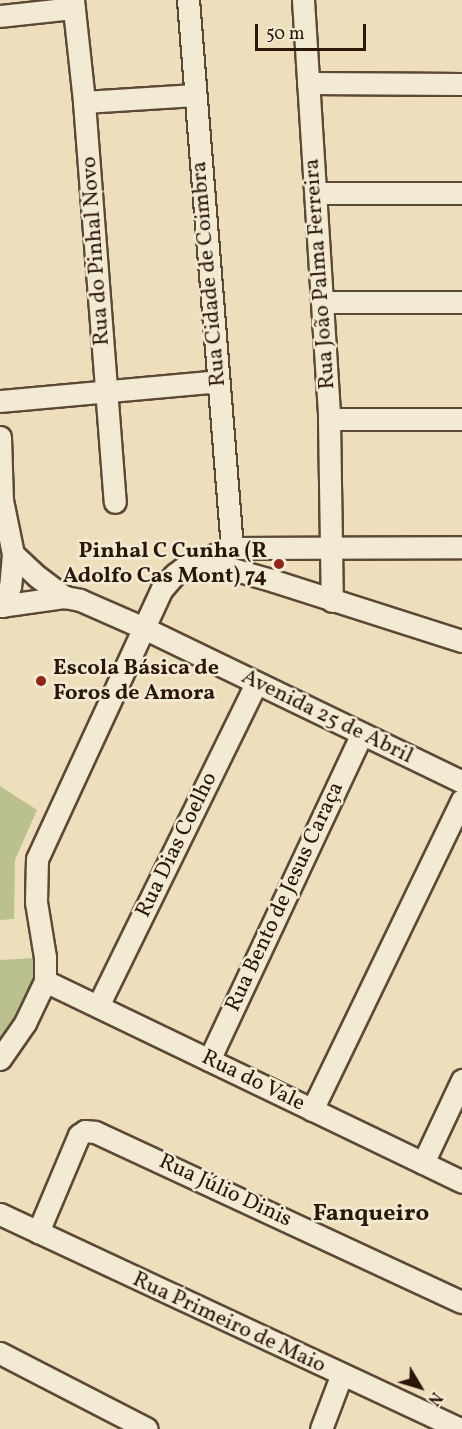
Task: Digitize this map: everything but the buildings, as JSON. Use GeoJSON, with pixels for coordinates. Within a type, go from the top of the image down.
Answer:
{"type":"FeatureCollection","features":[{"type":"Feature","properties":{"kind":"street","name":"Rua Cidade de Coimbra"},"geometry":{"type":"LineString","coordinates":[[188,0],[232,548]]}},
{"type":"Feature","properties":{"kind":"street","name":"Rua João Palma Ferreira"},"geometry":{"type":"LineString","coordinates":[[303,0],[329,419],[332,601]]}},
{"type":"Feature","properties":{"kind":"street"},"geometry":{"type":"LineString","coordinates":[[0,15],[74,4]]}},
{"type":"Feature","properties":{"kind":"street","name":"Rua do Pinhal Novo"},"geometry":{"type":"LineString","coordinates":[[74,4],[84,102],[115,502]]}},
{"type":"Feature","properties":{"kind":"street"},"geometry":{"type":"LineString","coordinates":[[308,83],[462,84]]}},
{"type":"Feature","properties":{"kind":"street"},"geometry":{"type":"LineString","coordinates":[[84,102],[195,95]]}},
{"type":"Feature","properties":{"kind":"street"},"geometry":{"type":"LineString","coordinates":[[316,193],[462,193]]}},
{"type":"Feature","properties":{"kind":"street"},"geometry":{"type":"LineString","coordinates":[[323,302],[462,302]]}},
{"type":"Feature","properties":{"kind":"street"},"geometry":{"type":"LineString","coordinates":[[0,401],[218,381]]}},
{"type":"Feature","properties":{"kind":"street"},"geometry":{"type":"LineString","coordinates":[[329,419],[462,419]]}},
{"type":"Feature","properties":{"kind":"street"},"geometry":{"type":"LineString","coordinates":[[0,437],[1,500],[13,554],[10,586],[2,606],[65,597]]}},
{"type":"Feature","properties":{"kind":"street"},"geometry":{"type":"LineString","coordinates":[[0,1059],[25,1023],[45,981],[45,957],[36,891],[37,859],[162,589],[174,575],[186,566],[232,548],[462,547]]}},
{"type":"Feature","properties":{"kind":"street","name":"Avenida 25 de Abril"},"geometry":{"type":"LineString","coordinates":[[13,554],[65,597],[80,600],[144,628],[462,782]]}},
{"type":"Feature","properties":{"kind":"street"},"geometry":{"type":"LineString","coordinates":[[201,560],[274,580],[332,601],[462,641]]}},
{"type":"Feature","properties":{"kind":"street","name":"Rua Dias Coelho"},"geometry":{"type":"LineString","coordinates":[[98,1006],[256,683]]}},
{"type":"Feature","properties":{"kind":"street","name":"Rua Bento de Jesus Caraça"},"geometry":{"type":"LineString","coordinates":[[209,1060],[362,734]]}},
{"type":"Feature","properties":{"kind":"street"},"geometry":{"type":"LineString","coordinates":[[312,1110],[462,800]]}},
{"type":"Feature","properties":{"kind":"street","name":"Rua do Vale"},"geometry":{"type":"LineString","coordinates":[[45,981],[462,1182]]}},
{"type":"Feature","properties":{"kind":"street"},"geometry":{"type":"LineString","coordinates":[[423,1163],[462,1080]]}},
{"type":"Feature","properties":{"kind":"street","name":"Rua Júlio Dinis"},"geometry":{"type":"LineString","coordinates":[[38,1232],[74,1143],[85,1131],[96,1132],[462,1302]]}},
{"type":"Feature","properties":{"kind":"street","name":"Rua Primeiro de Maio"},"geometry":{"type":"LineString","coordinates":[[0,1214],[341,1376],[460,1429]]}},
{"type":"Feature","properties":{"kind":"street"},"geometry":{"type":"LineString","coordinates":[[0,1353],[147,1429]]}},
{"type":"Feature","properties":{"kind":"street"},"geometry":{"type":"LineString","coordinates":[[321,1429],[341,1376]]}},
{"type":"Feature","properties":{"kind":"green space"},"geometry":{"type":"Polygon","coordinates":[[[0,786],[37,810],[15,860],[14,919],[0,920],[0,786]]]}},
{"type":"Feature","properties":{"kind":"green space"},"geometry":{"type":"Polygon","coordinates":[[[33,958],[33,984],[18,1015],[0,1039],[0,960],[33,958]]]}},
{"type":"Feature","properties":{"kind":"place","name":"Pinhal C Cunha (R Adolfo Cas Mont) 74"},"geometry":{"type":"Point","coordinates":[279,564]}},
{"type":"Feature","properties":{"kind":"place","name":"Escola Básica de Foros de Amora"},"geometry":{"type":"Point","coordinates":[41,681]}},
{"type":"Feature","properties":{"kind":"district","name":"Fanqueiro"},"geometry":{"type":"Point","coordinates":[371,1215]}}]}
